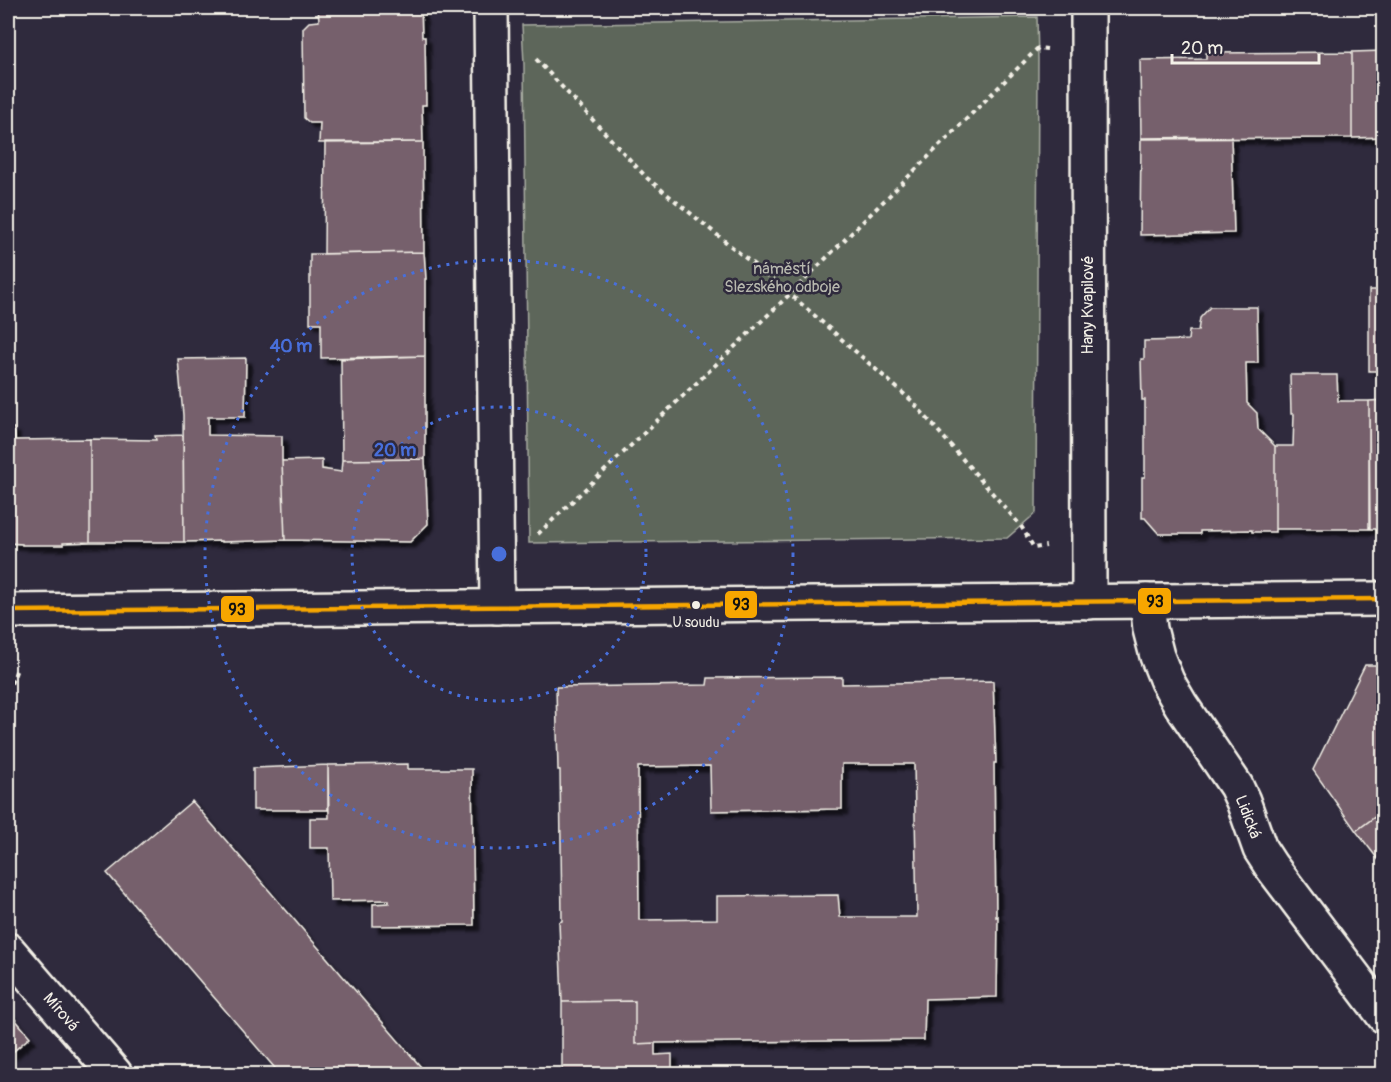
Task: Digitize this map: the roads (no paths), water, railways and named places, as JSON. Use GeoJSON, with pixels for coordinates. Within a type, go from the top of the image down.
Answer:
{"type":"FeatureCollection","features":[{"type":"Feature","properties":{"kind":"street","name":"Hany Kvapilové"},"geometry":{"type":"LineString","coordinates":[[1088,8],[1089,602]]}},
{"type":"Feature","properties":{"kind":"street"},"geometry":{"type":"LineString","coordinates":[[491,11],[497,607]]}},
{"type":"Feature","properties":{"kind":"street"},"geometry":{"type":"LineString","coordinates":[[8,611],[1383,599]]}},
{"type":"Feature","properties":{"kind":"street","name":"Lidická"},"geometry":{"type":"LineString","coordinates":[[1147,601],[1150,629],[1167,681],[1236,786],[1260,849],[1383,1016]]}},
{"type":"Feature","properties":{"kind":"street","name":"Mírová"},"geometry":{"type":"LineString","coordinates":[[8,950],[115,1074]]}},
{"type":"Feature","properties":{"kind":"place","name":"U soudu"},"geometry":{"type":"Point","coordinates":[696,605]}},
{"type":"Feature","properties":{"kind":"park label","name":"náměstí Slezského odboje"},"geometry":{"type":"Point","coordinates":[782,278]}}]}
